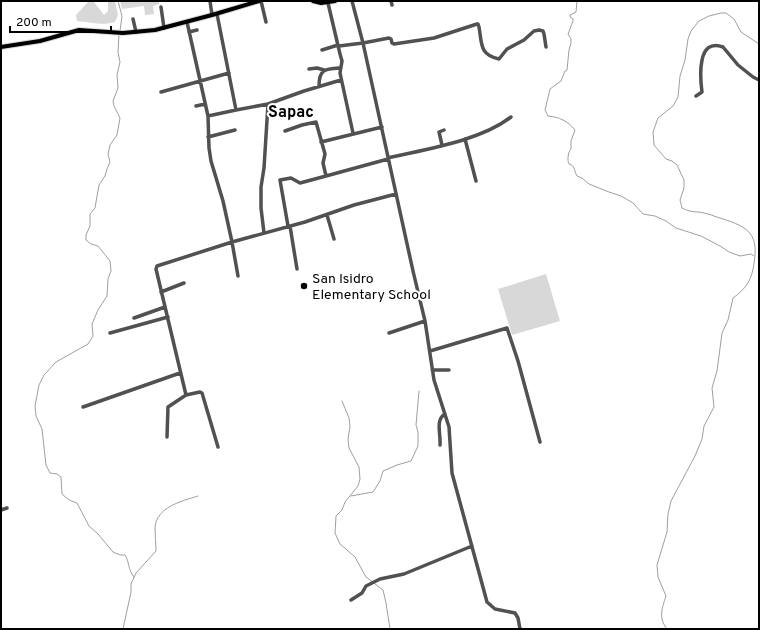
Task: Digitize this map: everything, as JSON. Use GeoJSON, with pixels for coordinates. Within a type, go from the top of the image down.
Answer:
{"type":"FeatureCollection","features":[{"type":"Feature","properties":{"kind":"main road"},"geometry":{"type":"LineString","coordinates":[[1,47],[40,41],[79,30],[123,33],[164,28],[215,15],[260,1]]}},
{"type":"Feature","properties":{"kind":"main road"},"geometry":{"type":"LineString","coordinates":[[313,1],[318,3],[335,1]]}},
{"type":"Feature","properties":{"kind":"street"},"geometry":{"type":"LineString","coordinates":[[210,1],[215,15],[229,73],[236,110]]}},
{"type":"Feature","properties":{"kind":"street"},"geometry":{"type":"LineString","coordinates":[[260,1],[266,22]]}},
{"type":"Feature","properties":{"kind":"street"},"geometry":{"type":"LineString","coordinates":[[352,1],[364,43],[412,271],[425,321],[432,370],[449,427],[452,474],[487,602],[495,609],[515,614],[518,618],[520,629]]}},
{"type":"Feature","properties":{"kind":"street"},"geometry":{"type":"LineString","coordinates":[[328,2],[339,45],[342,62],[340,68],[341,80],[353,134]]}},
{"type":"Feature","properties":{"kind":"street"},"geometry":{"type":"LineString","coordinates":[[161,7],[164,28]]}},
{"type":"Feature","properties":{"kind":"street"},"geometry":{"type":"LineString","coordinates":[[134,19],[136,32]]}},
{"type":"Feature","properties":{"kind":"street"},"geometry":{"type":"LineString","coordinates":[[187,22],[204,104],[208,116],[208,137],[211,162],[223,201],[238,276]]}},
{"type":"Feature","properties":{"kind":"street"},"geometry":{"type":"LineString","coordinates":[[322,50],[339,45],[364,43],[389,38],[391,39],[392,44],[394,44],[434,38],[477,24],[485,53],[495,58],[499,59],[507,49],[524,40],[536,30],[544,34],[546,47]]}},
{"type":"Feature","properties":{"kind":"street"},"geometry":{"type":"LineString","coordinates":[[189,32],[197,30]]}},
{"type":"Feature","properties":{"kind":"street"},"geometry":{"type":"LineString","coordinates":[[696,96],[702,92],[700,85],[702,63],[706,48],[710,46],[723,47],[738,66],[759,80]]}},
{"type":"Feature","properties":{"kind":"street"},"geometry":{"type":"LineString","coordinates":[[309,69],[317,68],[324,70],[340,68]]}},
{"type":"Feature","properties":{"kind":"street"},"geometry":{"type":"LineString","coordinates":[[320,86],[319,77],[324,70]]}},
{"type":"Feature","properties":{"kind":"street"},"geometry":{"type":"LineString","coordinates":[[160,92],[229,73]]}},
{"type":"Feature","properties":{"kind":"street"},"geometry":{"type":"LineString","coordinates":[[208,116],[268,104],[341,80]]}},
{"type":"Feature","properties":{"kind":"street"},"geometry":{"type":"LineString","coordinates":[[196,106],[204,104]]}},
{"type":"Feature","properties":{"kind":"street"},"geometry":{"type":"LineString","coordinates":[[264,233],[261,208],[261,187],[264,168],[268,104]]}},
{"type":"Feature","properties":{"kind":"street"},"geometry":{"type":"LineString","coordinates":[[297,269],[280,180],[291,178],[300,183],[388,158],[465,139],[498,126],[511,117]]}},
{"type":"Feature","properties":{"kind":"street"},"geometry":{"type":"LineString","coordinates":[[285,131],[316,122],[325,154],[323,163],[326,176]]}},
{"type":"Feature","properties":{"kind":"street"},"geometry":{"type":"LineString","coordinates":[[322,142],[382,127]]}},
{"type":"Feature","properties":{"kind":"street"},"geometry":{"type":"LineString","coordinates":[[208,137],[235,130]]}},
{"type":"Feature","properties":{"kind":"street"},"geometry":{"type":"LineString","coordinates":[[442,145],[439,134],[440,131],[444,130]]}},
{"type":"Feature","properties":{"kind":"street"},"geometry":{"type":"LineString","coordinates":[[465,139],[476,182]]}},
{"type":"Feature","properties":{"kind":"street"},"geometry":{"type":"LineString","coordinates":[[186,395],[161,292],[156,269],[157,266],[232,242],[327,215],[354,205],[396,194]]}},
{"type":"Feature","properties":{"kind":"street"},"geometry":{"type":"LineString","coordinates":[[327,215],[334,239]]}},
{"type":"Feature","properties":{"kind":"street"},"geometry":{"type":"LineString","coordinates":[[161,292],[184,283]]}},
{"type":"Feature","properties":{"kind":"street"},"geometry":{"type":"LineString","coordinates":[[134,318],[165,307]]}},
{"type":"Feature","properties":{"kind":"street"},"geometry":{"type":"LineString","coordinates":[[110,333],[168,317]]}},
{"type":"Feature","properties":{"kind":"street"},"geometry":{"type":"LineString","coordinates":[[389,333],[425,321]]}},
{"type":"Feature","properties":{"kind":"street"},"geometry":{"type":"LineString","coordinates":[[430,351],[507,328],[518,361],[540,442]]}},
{"type":"Feature","properties":{"kind":"street"},"geometry":{"type":"LineString","coordinates":[[432,370],[449,370]]}},
{"type":"Feature","properties":{"kind":"street"},"geometry":{"type":"LineString","coordinates":[[83,408],[180,373]]}},
{"type":"Feature","properties":{"kind":"street"},"geometry":{"type":"LineString","coordinates":[[168,437],[168,407],[186,395],[198,392],[202,393],[218,447]]}},
{"type":"Feature","properties":{"kind":"street"},"geometry":{"type":"LineString","coordinates":[[440,445],[439,422],[441,416],[445,414]]}},
{"type":"Feature","properties":{"kind":"street"},"geometry":{"type":"LineString","coordinates":[[1,510],[7,508]]}},
{"type":"Feature","properties":{"kind":"street"},"geometry":{"type":"LineString","coordinates":[[351,600],[362,593],[366,586],[382,578],[404,574],[472,546]]}},
{"type":"Feature","properties":{"kind":"shaded area"},"geometry":{"type":"Polygon","coordinates":[[[89,1],[94,2],[104,15],[108,11],[108,1],[115,1],[118,15],[115,22],[101,24],[77,21],[76,15],[89,1]]]}},
{"type":"Feature","properties":{"kind":"shaded area"},"geometry":{"type":"Polygon","coordinates":[[[120,1],[159,1],[159,4],[153,6],[154,14],[145,15],[144,6],[122,9],[120,1]]]}},
{"type":"Feature","properties":{"kind":"shaded area"},"geometry":{"type":"Polygon","coordinates":[[[546,274],[560,321],[512,335],[498,289],[546,274]]]}},
{"type":"Feature","properties":{"kind":"waterway"},"geometry":{"type":"LineString","coordinates":[[118,1],[122,16],[120,31]]}},
{"type":"Feature","properties":{"kind":"waterway"},"geometry":{"type":"LineString","coordinates":[[577,1],[576,12],[570,15],[573,21],[568,34],[571,39],[571,43],[567,70],[565,71],[561,81],[550,89],[545,110],[548,116],[563,120],[575,130],[571,141],[571,149],[568,160],[577,176],[589,184],[621,196],[633,203],[643,214],[655,216],[676,228],[701,236],[729,252],[740,256],[751,254],[754,256]]}},
{"type":"Feature","properties":{"kind":"waterway"},"geometry":{"type":"LineString","coordinates":[[667,629],[662,621],[662,609],[666,596],[658,577],[657,565],[667,532],[668,514],[671,501],[695,456],[702,439],[704,426],[714,407],[712,388],[717,371],[722,333],[728,320],[733,298],[742,291],[750,278],[753,269],[755,245],[750,233],[739,225],[711,215],[682,208],[680,200],[684,188],[684,180],[677,165],[666,159],[654,145],[653,132],[658,118],[673,106],[678,97],[680,76],[685,60],[688,39],[691,31],[699,21],[709,16],[726,13],[734,19],[741,32],[759,44]]}},
{"type":"Feature","properties":{"kind":"waterway"},"geometry":{"type":"LineString","coordinates":[[119,34],[118,52],[120,62],[117,75],[118,88],[113,101],[120,118],[117,135],[110,145],[108,154],[110,162],[105,176],[99,185],[95,208],[90,214],[90,226],[86,235],[86,240],[91,244],[98,246],[110,261],[111,271],[108,279],[107,296],[98,310],[92,324],[93,336],[88,344],[56,362],[44,375],[39,385],[35,406],[36,416],[42,429],[46,465],[50,473],[57,474],[61,477],[62,494],[69,500],[77,503],[89,526],[113,552],[120,555],[125,555],[130,571],[134,577]]}},
{"type":"Feature","properties":{"kind":"waterway"},"geometry":{"type":"LineString","coordinates":[[351,496],[373,492],[380,481],[383,471],[411,461],[418,446],[418,432],[416,425],[419,391]]}},
{"type":"Feature","properties":{"kind":"waterway"},"geometry":{"type":"LineString","coordinates":[[342,401],[349,418],[349,448],[359,467],[360,479],[358,486],[345,502],[342,510],[336,516],[335,533],[340,544],[355,557],[366,577],[383,590],[390,629]]}},
{"type":"Feature","properties":{"kind":"waterway"},"geometry":{"type":"LineString","coordinates":[[123,629],[131,592],[131,584],[136,573],[156,551],[156,521],[160,515],[171,506],[198,496]]}},
{"type":"Feature","properties":{"kind":"place","name":"San Isidro Elementary School"},"geometry":{"type":"Point","coordinates":[304,286]}},
{"type":"Feature","properties":{"kind":"district","name":"Sapac"},"geometry":{"type":"Point","coordinates":[291,111]}}]}
